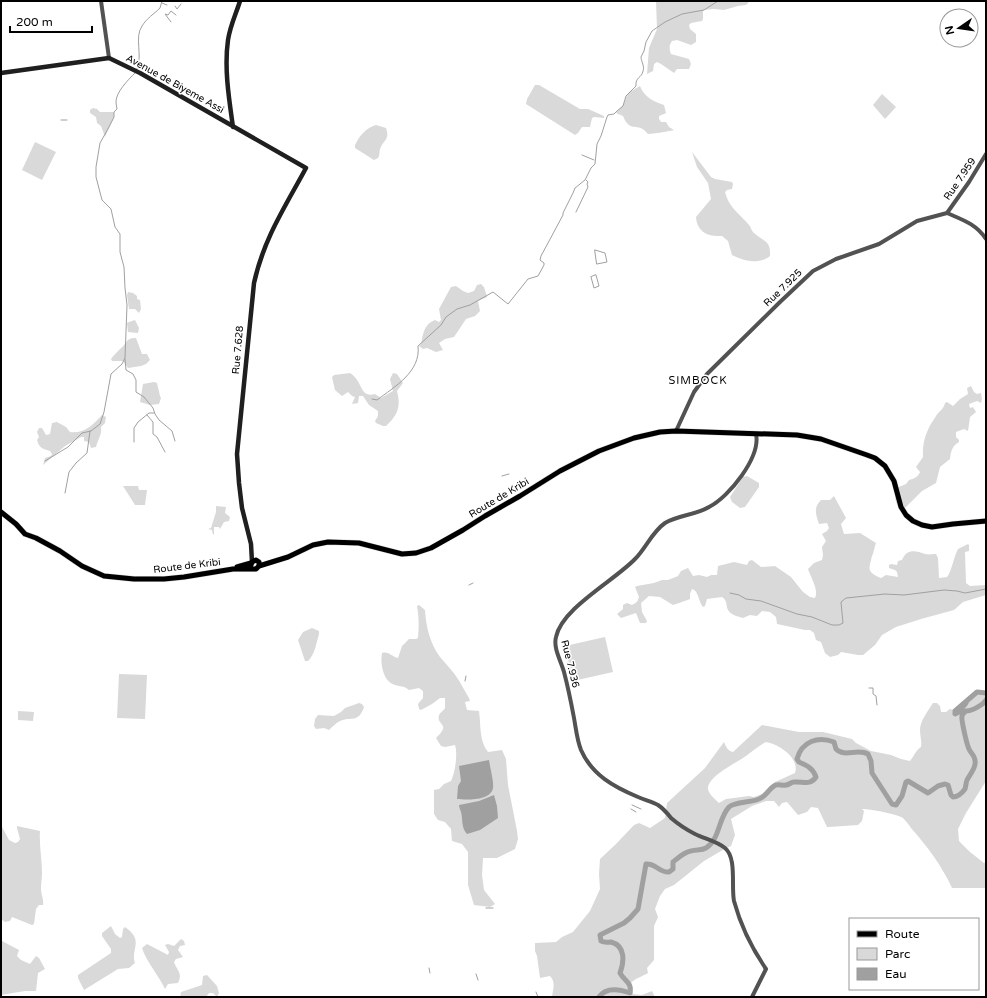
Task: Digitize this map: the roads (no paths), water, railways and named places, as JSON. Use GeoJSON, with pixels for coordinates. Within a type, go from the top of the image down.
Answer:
{"type":"FeatureCollection","features":[{"type":"Feature","properties":{"kind":"main road"},"geometry":{"type":"LineString","coordinates":[[233,127],[228,90],[227,50],[229,34],[240,1]]}},
{"type":"Feature","properties":{"kind":"main road"},"geometry":{"type":"LineString","coordinates":[[1,74],[109,58]]}},
{"type":"Feature","properties":{"kind":"main road","name":"Avenue de Biyeme Assi"},"geometry":{"type":"LineString","coordinates":[[109,58],[306,168]]}},
{"type":"Feature","properties":{"kind":"main road","name":"Rue 7.628"},"geometry":{"type":"LineString","coordinates":[[255,564],[240,490],[237,454],[254,283],[259,263],[274,226],[306,168]]}},
{"type":"Feature","properties":{"kind":"main road","name":"Route de Kribi"},"geometry":{"type":"LineString","coordinates":[[1,512],[16,524],[25,534],[36,538],[60,551],[82,566],[104,576],[134,579],[184,577],[272,562],[288,557],[313,545],[334,541],[359,543],[402,554],[416,553],[433,547],[452,537],[560,471],[599,451],[614,444],[646,434],[676,431],[809,436],[875,458],[885,466],[891,474],[903,511],[913,521],[922,525],[938,527],[986,521]]}},
{"type":"Feature","properties":{"kind":"street"},"geometry":{"type":"LineString","coordinates":[[101,1],[109,58]]}},
{"type":"Feature","properties":{"kind":"street","name":"Rue 7.959"},"geometry":{"type":"LineString","coordinates":[[947,213],[969,182],[986,154]]}},
{"type":"Feature","properties":{"kind":"street"},"geometry":{"type":"LineString","coordinates":[[947,213],[972,223],[986,239]]}},
{"type":"Feature","properties":{"kind":"street","name":"Rue 7.925"},"geometry":{"type":"LineString","coordinates":[[676,431],[694,392],[707,374],[810,274],[836,259],[879,244],[917,222],[947,213]]}},
{"type":"Feature","properties":{"kind":"street","name":"Rue 7.936"},"geometry":{"type":"LineString","coordinates":[[752,997],[766,969],[744,932],[734,900],[733,874],[729,856],[725,848],[681,825],[657,805],[622,790],[606,781],[589,764],[579,743],[568,685],[555,644],[555,638],[559,627],[569,614],[630,564],[641,552],[656,531],[664,524],[672,520],[705,510],[724,497],[743,472],[753,455],[757,440],[756,434]]}},
{"type":"Feature","properties":{"kind":"water"},"geometry":{"type":"Polygon","coordinates":[[[489,760],[493,782],[491,792],[488,795],[478,799],[457,799],[458,786],[461,781],[459,766],[489,760]]]}},
{"type":"Feature","properties":{"kind":"water"},"geometry":{"type":"Polygon","coordinates":[[[494,795],[498,818],[480,830],[467,834],[463,826],[459,805],[479,801],[494,795]]]}},
{"type":"Feature","properties":{"kind":"waterway"},"geometry":{"type":"LineString","coordinates":[[137,69],[139,64],[138,41],[140,31],[146,21],[160,8],[162,1]]}},
{"type":"Feature","properties":{"kind":"waterway"},"geometry":{"type":"LineString","coordinates":[[372,399],[377,400],[405,378],[415,364],[418,355],[418,346],[441,325],[446,317],[457,309],[470,305],[493,292],[508,304],[528,279],[538,276],[544,265],[544,263],[540,260],[541,256],[563,215],[575,188],[585,180],[591,168],[595,164],[597,144],[608,115],[614,114],[623,106],[626,96],[636,86],[636,83],[644,68],[641,57],[646,42],[652,31],[665,22],[682,14],[704,10],[718,1]]}},
{"type":"Feature","properties":{"kind":"waterway"},"geometry":{"type":"LineString","coordinates":[[162,3],[167,5]]}},
{"type":"Feature","properties":{"kind":"waterway"},"geometry":{"type":"LineString","coordinates":[[175,6],[177,9],[181,4]]}},
{"type":"Feature","properties":{"kind":"waterway"},"geometry":{"type":"LineString","coordinates":[[171,22],[165,14],[168,15],[171,11],[176,15]]}},
{"type":"Feature","properties":{"kind":"waterway"},"geometry":{"type":"LineString","coordinates":[[45,461],[68,447],[82,433],[91,431],[100,424],[104,412],[111,374],[122,364],[125,358],[127,305],[124,267],[120,252],[120,234],[115,227],[111,209],[102,200],[96,177],[96,167],[100,143],[114,117],[114,112],[117,109],[116,99],[122,87],[135,73]]}},
{"type":"Feature","properties":{"kind":"waterway"},"geometry":{"type":"LineString","coordinates":[[61,120],[67,120]]}},
{"type":"Feature","properties":{"kind":"waterway"},"geometry":{"type":"LineString","coordinates":[[582,155],[594,160]]}},
{"type":"Feature","properties":{"kind":"waterway"},"geometry":{"type":"LineString","coordinates":[[576,212],[588,187],[588,182],[586,180]]}},
{"type":"Feature","properties":{"kind":"waterway"},"geometry":{"type":"LineString","coordinates":[[595,250],[605,253],[607,262],[597,264],[595,250]]}},
{"type":"Feature","properties":{"kind":"waterway"},"geometry":{"type":"LineString","coordinates":[[596,275],[599,286],[594,288],[591,277],[596,275]]}},
{"type":"Feature","properties":{"kind":"waterway"},"geometry":{"type":"LineString","coordinates":[[125,359],[126,370],[133,374],[136,380],[136,392],[144,397],[153,408],[159,420],[172,431],[175,441]]}},
{"type":"Feature","properties":{"kind":"waterway"},"geometry":{"type":"LineString","coordinates":[[134,442],[134,428],[138,422],[149,413],[154,413]]}},
{"type":"Feature","properties":{"kind":"waterway"},"geometry":{"type":"LineString","coordinates":[[147,415],[153,422],[153,434],[157,437],[165,452]]}},
{"type":"Feature","properties":{"kind":"waterway"},"geometry":{"type":"LineString","coordinates":[[65,493],[69,472],[87,453],[90,431]]}},
{"type":"Feature","properties":{"kind":"waterway"},"geometry":{"type":"LineString","coordinates":[[502,476],[509,474]]}},
{"type":"Feature","properties":{"kind":"waterway"},"geometry":{"type":"LineString","coordinates":[[469,585],[473,583]]}},
{"type":"Feature","properties":{"kind":"waterway"},"geometry":{"type":"LineString","coordinates":[[730,593],[739,595],[746,599],[761,601],[832,625],[839,625],[843,623],[841,602],[846,598],[885,594],[904,595],[944,590],[965,593],[986,589]]}},
{"type":"Feature","properties":{"kind":"waterway"},"geometry":{"type":"LineString","coordinates":[[465,681],[466,676]]}},
{"type":"Feature","properties":{"kind":"waterway"},"geometry":{"type":"LineString","coordinates":[[869,688],[873,688],[873,694],[876,696],[877,705]]}},
{"type":"Feature","properties":{"kind":"waterway"},"geometry":{"type":"LineString","coordinates":[[966,703],[959,712],[955,714],[955,711],[977,692],[986,693]]}},
{"type":"Feature","properties":{"kind":"waterway"},"geometry":{"type":"LineString","coordinates":[[599,997],[609,990],[630,993],[630,986],[620,973],[623,955],[619,947],[611,942],[601,941],[600,935],[624,923],[638,909],[646,864],[669,872],[673,869],[673,862],[681,855],[693,850],[704,849],[711,844],[717,834],[725,812],[732,805],[758,800],[775,785],[787,785],[792,782],[809,782],[814,780],[816,777],[813,771],[797,759],[799,753],[807,744],[817,740],[828,740],[834,742],[836,749],[843,753],[864,752],[868,754],[871,761],[872,773],[892,804],[896,805],[902,796],[906,782],[908,781],[928,793],[938,786],[945,784],[948,785],[951,795],[953,797],[956,796],[965,789],[967,781],[974,769],[975,763],[974,757],[969,750],[967,743],[962,716],[966,711],[977,707],[986,700]]}},
{"type":"Feature","properties":{"kind":"waterway"},"geometry":{"type":"LineString","coordinates":[[632,805],[641,809]]}},
{"type":"Feature","properties":{"kind":"waterway"},"geometry":{"type":"LineString","coordinates":[[631,809],[636,812]]}},
{"type":"Feature","properties":{"kind":"waterway"},"geometry":{"type":"LineString","coordinates":[[486,908],[493,908]]}},
{"type":"Feature","properties":{"kind":"waterway"},"geometry":{"type":"LineString","coordinates":[[429,968],[430,973]]}},
{"type":"Feature","properties":{"kind":"waterway"},"geometry":{"type":"LineString","coordinates":[[476,974],[478,980]]}},
{"type":"Feature","properties":{"kind":"waterway"},"geometry":{"type":"LineString","coordinates":[[536,992],[538,997]]}},
{"type":"Feature","properties":{"kind":"district","name":"SIMBOCK"},"geometry":{"type":"Point","coordinates":[698,380]}}]}
